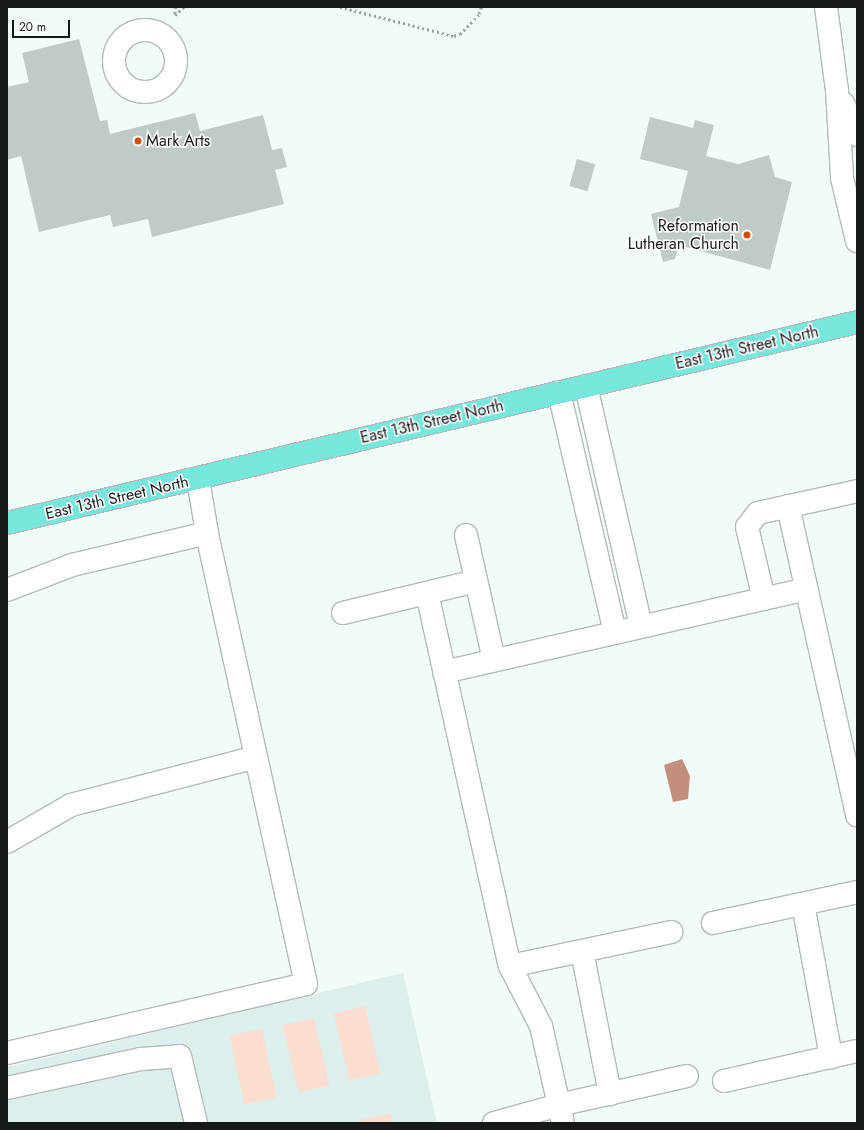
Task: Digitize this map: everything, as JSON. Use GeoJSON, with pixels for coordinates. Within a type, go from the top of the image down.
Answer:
{"type":"FeatureCollection","features":[{"type":"Feature","properties":{"kind":"main road","name":"East 13th Street North"},"geometry":{"type":"LineString","coordinates":[[7,523],[857,322]]}},
{"type":"Feature","properties":{"kind":"street"},"geometry":{"type":"LineString","coordinates":[[826,7],[837,90],[842,178],[857,241]]}},
{"type":"Feature","properties":{"kind":"street"},"geometry":{"type":"LineString","coordinates":[[837,90],[857,135]]}},
{"type":"Feature","properties":{"kind":"street"},"geometry":{"type":"LineString","coordinates":[[586,386],[641,627]]}},
{"type":"Feature","properties":{"kind":"street"},"geometry":{"type":"LineString","coordinates":[[559,392],[615,632]]}},
{"type":"Feature","properties":{"kind":"street"},"geometry":{"type":"LineString","coordinates":[[7,1053],[306,984],[207,533],[198,479]]}},
{"type":"Feature","properties":{"kind":"street"},"geometry":{"type":"LineString","coordinates":[[764,599],[747,527],[758,513],[857,491]]}},
{"type":"Feature","properties":{"kind":"street"},"geometry":{"type":"LineString","coordinates":[[788,506],[857,815]]}},
{"type":"Feature","properties":{"kind":"street"},"geometry":{"type":"LineString","coordinates":[[7,590],[72,565],[207,533]]}},
{"type":"Feature","properties":{"kind":"street"},"geometry":{"type":"LineString","coordinates":[[466,535],[494,660]]}},
{"type":"Feature","properties":{"kind":"street"},"geometry":{"type":"LineString","coordinates":[[343,613],[476,581]]}},
{"type":"Feature","properties":{"kind":"street"},"geometry":{"type":"LineString","coordinates":[[444,672],[806,589]]}},
{"type":"Feature","properties":{"kind":"street"},"geometry":{"type":"LineString","coordinates":[[426,593],[510,966],[541,1026],[561,1114]]}},
{"type":"Feature","properties":{"kind":"street"},"geometry":{"type":"LineString","coordinates":[[7,842],[71,805],[256,757]]}},
{"type":"Feature","properties":{"kind":"street"},"geometry":{"type":"LineString","coordinates":[[713,923],[857,892]]}},
{"type":"Feature","properties":{"kind":"street"},"geometry":{"type":"LineString","coordinates":[[803,904],[832,1057]]}},
{"type":"Feature","properties":{"kind":"street"},"geometry":{"type":"LineString","coordinates":[[510,966],[671,932]]}},
{"type":"Feature","properties":{"kind":"street"},"geometry":{"type":"LineString","coordinates":[[582,951],[610,1094]]}},
{"type":"Feature","properties":{"kind":"street"},"geometry":{"type":"LineString","coordinates":[[724,1081],[857,1051]]}},
{"type":"Feature","properties":{"kind":"street"},"geometry":{"type":"LineString","coordinates":[[7,1088],[141,1059],[180,1056],[196,1123]]}},
{"type":"Feature","properties":{"kind":"street"},"geometry":{"type":"LineString","coordinates":[[494,1123],[561,1114],[610,1094],[687,1076]]}},
{"type":"Feature","properties":{"kind":"path"},"geometry":{"type":"LineString","coordinates":[[176,7],[175,14],[184,7]]}},
{"type":"Feature","properties":{"kind":"path"},"geometry":{"type":"LineString","coordinates":[[340,7],[454,36],[460,34],[479,14],[481,7]]}},
{"type":"Feature","properties":{"kind":"shaded area"},"geometry":{"type":"Polygon","coordinates":[[[682,759],[690,776],[688,799],[673,802],[664,765],[682,759]]]}},
{"type":"Feature","properties":{"kind":"shaded area"},"geometry":{"type":"Polygon","coordinates":[[[403,973],[437,1123],[7,1123],[7,1067],[403,973]]]}},
{"type":"Feature","properties":{"kind":"shaded area"},"geometry":{"type":"Polygon","coordinates":[[[365,1006],[381,1073],[349,1080],[334,1013],[365,1006]]]}},
{"type":"Feature","properties":{"kind":"shaded area"},"geometry":{"type":"Polygon","coordinates":[[[314,1018],[330,1085],[298,1092],[283,1025],[314,1018]]]}},
{"type":"Feature","properties":{"kind":"shaded area"},"geometry":{"type":"Polygon","coordinates":[[[262,1029],[277,1097],[244,1104],[230,1036],[262,1029]]]}},
{"type":"Feature","properties":{"kind":"shaded area"},"geometry":{"type":"Polygon","coordinates":[[[391,1113],[393,1123],[360,1123],[359,1120],[391,1113]]]}},
{"type":"Feature","properties":{"kind":"building","name":"Mark Arts"},"geometry":{"type":"Polygon","coordinates":[[[79,39],[100,121],[107,120],[110,134],[195,113],[200,131],[263,115],[272,150],[282,148],[287,167],[275,170],[284,204],[152,237],[148,219],[113,227],[110,215],[39,232],[21,156],[7,160],[7,87],[29,82],[22,53],[79,39]]]}},
{"type":"Feature","properties":{"kind":"building"},"geometry":{"type":"Polygon","coordinates":[[[650,117],[693,128],[695,120],[714,125],[706,156],[738,164],[769,155],[775,177],[792,182],[770,270],[679,245],[675,259],[663,262],[651,214],[679,207],[688,171],[640,159],[650,117]]]}},
{"type":"Feature","properties":{"kind":"building"},"geometry":{"type":"Polygon","coordinates":[[[577,159],[595,164],[588,191],[569,186],[577,159]]]}},
{"type":"Feature","properties":{"kind":"place","name":"Mark Arts"},"geometry":{"type":"Point","coordinates":[138,141]}},
{"type":"Feature","properties":{"kind":"place","name":"Reformation Lutheran Church"},"geometry":{"type":"Point","coordinates":[747,235]}}]}
